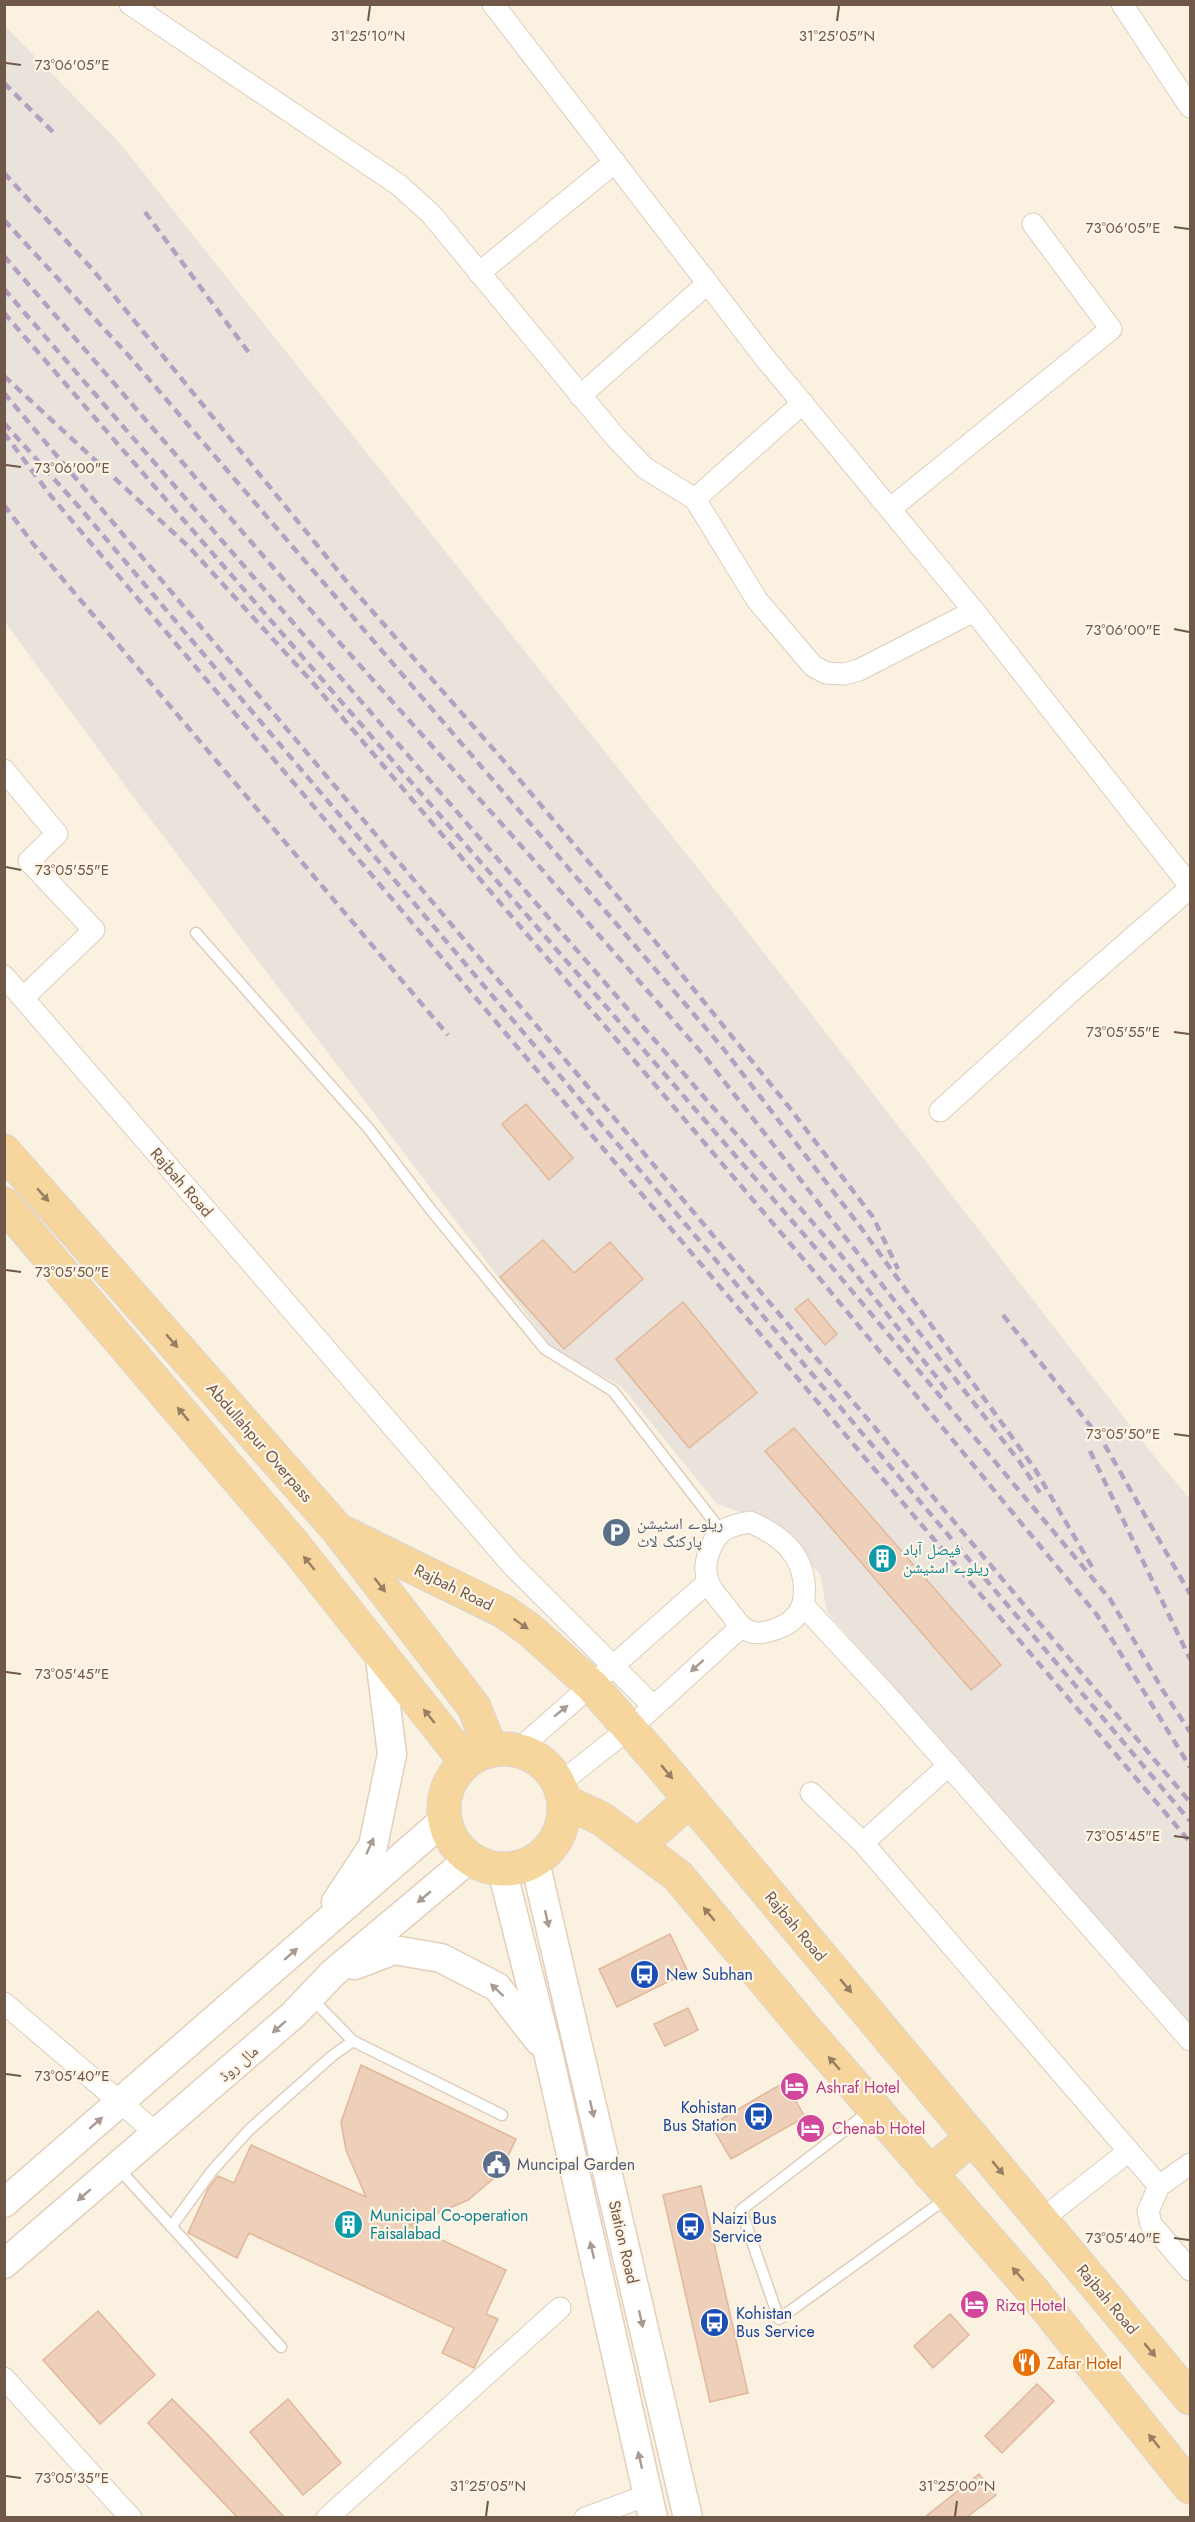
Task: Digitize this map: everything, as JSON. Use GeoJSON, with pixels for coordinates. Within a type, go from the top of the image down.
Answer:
{"type":"FeatureCollection","features":[{"type":"Feature","properties":{"kind":"main road","name":"Abdullahpur Overpass"},"geometry":{"type":"LineString","coordinates":[[4,1151],[338,1530],[474,1707],[491,1754]]}},
{"type":"Feature","properties":{"kind":"main road"},"geometry":{"type":"LineString","coordinates":[[4,1204],[295,1546],[379,1650],[491,1754]]}},
{"type":"Feature","properties":{"kind":"main road","name":"Rajbah Road"},"geometry":{"type":"LineString","coordinates":[[338,1530],[503,1611],[602,1677],[628,1728],[1191,2398]]}},
{"type":"Feature","properties":{"kind":"main road"},"geometry":{"type":"LineString","coordinates":[[317,1931],[373,1846],[392,1745],[379,1650]]}},
{"type":"Feature","properties":{"kind":"main road"},"geometry":{"type":"LineString","coordinates":[[562,1792],[564,1820],[558,1837],[548,1851],[535,1862],[519,1868],[502,1870],[485,1867],[469,1859],[449,1835],[444,1820],[447,1788],[455,1773],[491,1754],[535,1757],[542,1762],[562,1792],[678,1876],[873,2108],[1034,2291],[1191,2487]]}},
{"type":"Feature","properties":{"kind":"main road"},"geometry":{"type":"LineString","coordinates":[[638,1846],[690,1800]]}},
{"type":"Feature","properties":{"kind":"main road"},"geometry":{"type":"LineString","coordinates":[[4,2203],[444,1820]]}},
{"type":"Feature","properties":{"kind":"main road","name":"مال روڈ"},"geometry":{"type":"LineString","coordinates":[[4,2264],[293,2015],[333,1973],[469,1859]]}},
{"type":"Feature","properties":{"kind":"main road","name":"Station Road"},"geometry":{"type":"LineString","coordinates":[[535,1862],[688,2517]]}},
{"type":"Feature","properties":{"kind":"main road","name":"Station Road"},"geometry":{"type":"LineString","coordinates":[[502,1870],[548,2052],[650,2506]]}},
{"type":"Feature","properties":{"kind":"main road"},"geometry":{"type":"LineString","coordinates":[[333,1973],[394,1950],[441,1958],[496,1987],[548,2052]]}},
{"type":"Feature","properties":{"kind":"main road"},"geometry":{"type":"LineString","coordinates":[[940,2185],[972,2137]]}},
{"type":"Feature","properties":{"kind":"street"},"geometry":{"type":"LineString","coordinates":[[493,4],[708,283],[974,611],[1191,887],[1075,988],[940,1111]]}},
{"type":"Feature","properties":{"kind":"street"},"geometry":{"type":"LineString","coordinates":[[1122,4],[1191,107]]}},
{"type":"Feature","properties":{"kind":"street"},"geometry":{"type":"LineString","coordinates":[[142,7],[399,185],[431,214],[616,438],[645,468],[694,499],[757,600],[813,666],[826,674],[844,674],[859,670],[974,611]]}},
{"type":"Feature","properties":{"kind":"street"},"geometry":{"type":"LineString","coordinates":[[479,273],[615,162]]}},
{"type":"Feature","properties":{"kind":"street"},"geometry":{"type":"LineString","coordinates":[[890,509],[1111,329],[1033,224]]}},
{"type":"Feature","properties":{"kind":"street"},"geometry":{"type":"LineString","coordinates":[[580,396],[708,283]]}},
{"type":"Feature","properties":{"kind":"street"},"geometry":{"type":"LineString","coordinates":[[694,499],[803,403]]}},
{"type":"Feature","properties":{"kind":"street"},"geometry":{"type":"LineString","coordinates":[[4,770],[57,834],[29,861],[94,930],[23,998]]}},
{"type":"Feature","properties":{"kind":"street","name":"Rajbah Road"},"geometry":{"type":"LineString","coordinates":[[4,976],[512,1565],[602,1677],[653,1706]]}},
{"type":"Feature","properties":{"kind":"street"},"geometry":{"type":"LineString","coordinates":[[750,1522],[780,1539],[803,1568],[806,1581],[803,1605],[795,1617],[785,1625],[765,1632],[752,1632],[741,1627],[708,1582],[707,1560],[722,1532],[734,1525],[750,1522]]}},
{"type":"Feature","properties":{"kind":"street"},"geometry":{"type":"LineString","coordinates":[[491,1754],[602,1677],[708,1582]]}},
{"type":"Feature","properties":{"kind":"street"},"geometry":{"type":"LineString","coordinates":[[803,1605],[949,1765],[1191,2040]]}},
{"type":"Feature","properties":{"kind":"street"},"geometry":{"type":"LineString","coordinates":[[562,1792],[628,1728],[741,1627]]}},
{"type":"Feature","properties":{"kind":"street"},"geometry":{"type":"LineString","coordinates":[[863,1843],[949,1765]]}},
{"type":"Feature","properties":{"kind":"street"},"geometry":{"type":"LineString","coordinates":[[811,1793],[863,1843],[1159,2186]]}},
{"type":"Feature","properties":{"kind":"street"},"geometry":{"type":"LineString","coordinates":[[4,2003],[156,2133]]}},
{"type":"Feature","properties":{"kind":"street"},"geometry":{"type":"LineString","coordinates":[[1041,2220],[1129,2151]]}},
{"type":"Feature","properties":{"kind":"street"},"geometry":{"type":"LineString","coordinates":[[1191,2164],[1159,2186],[1148,2211],[1151,2224],[1191,2270]]}},
{"type":"Feature","properties":{"kind":"street"},"geometry":{"type":"LineString","coordinates":[[327,2517],[560,2308]]}},
{"type":"Feature","properties":{"kind":"street"},"geometry":{"type":"LineString","coordinates":[[4,2378],[131,2517]]}},
{"type":"Feature","properties":{"kind":"street"},"geometry":{"type":"LineString","coordinates":[[585,2517],[650,2506]]}},
{"type":"Feature","properties":{"kind":"lane"},"geometry":{"type":"LineString","coordinates":[[196,933],[369,1129],[431,1210],[545,1349],[613,1390],[722,1532]]}},
{"type":"Feature","properties":{"kind":"lane"},"geometry":{"type":"LineString","coordinates":[[310,1997],[353,2042],[502,2115]]}},
{"type":"Feature","properties":{"kind":"lane"},"geometry":{"type":"LineString","coordinates":[[171,2227],[211,2172],[249,2130],[332,2056],[353,2042]]}},
{"type":"Feature","properties":{"kind":"lane"},"geometry":{"type":"LineString","coordinates":[[873,2108],[741,2210],[779,2319],[940,2185]]}},
{"type":"Feature","properties":{"kind":"lane"},"geometry":{"type":"LineString","coordinates":[[117,2167],[281,2347]]}},
{"type":"Feature","properties":{"kind":"shaded area"},"geometry":{"type":"Polygon","coordinates":[[[4,25],[118,141],[716,891],[1158,1461],[1190,1499],[1190,2025],[827,1612],[820,1574],[769,1522],[717,1504],[621,1386],[553,1349],[132,795],[5,622],[4,25]]]}},
{"type":"Feature","properties":{"kind":"building"},"geometry":{"type":"Polygon","coordinates":[[[526,1104],[573,1158],[549,1180],[502,1124],[526,1104]]]}},
{"type":"Feature","properties":{"kind":"building"},"geometry":{"type":"Polygon","coordinates":[[[543,1240],[574,1273],[610,1242],[643,1279],[564,1349],[500,1277],[543,1240]]]}},
{"type":"Feature","properties":{"kind":"building"},"geometry":{"type":"Polygon","coordinates":[[[808,1299],[837,1334],[825,1345],[795,1309],[808,1299]]]}},
{"type":"Feature","properties":{"kind":"building"},"geometry":{"type":"Polygon","coordinates":[[[683,1302],[757,1393],[689,1448],[616,1359],[683,1302]]]}},
{"type":"Feature","properties":{"kind":"building","name":"فیصل آباد ریلوے اسٹیشن"},"geometry":{"type":"Polygon","coordinates":[[[794,1428],[1001,1665],[971,1690],[765,1451],[794,1428]]]}},
{"type":"Feature","properties":{"kind":"building"},"geometry":{"type":"Polygon","coordinates":[[[670,1934],[688,1972],[617,2007],[599,1969],[670,1934]]]}},
{"type":"Feature","properties":{"kind":"building"},"geometry":{"type":"Polygon","coordinates":[[[688,2008],[698,2030],[665,2046],[654,2024],[688,2008]]]}},
{"type":"Feature","properties":{"kind":"building","name":"Municipal Co-operation Faisalabad"},"geometry":{"type":"Polygon","coordinates":[[[361,2065],[516,2139],[500,2173],[468,2200],[410,2225],[506,2270],[486,2314],[498,2319],[474,2368],[442,2353],[454,2328],[249,2233],[237,2258],[188,2233],[208,2189],[218,2176],[234,2183],[251,2145],[366,2197],[346,2150],[341,2122],[361,2065]]]}},
{"type":"Feature","properties":{"kind":"building"},"geometry":{"type":"Polygon","coordinates":[[[785,2082],[805,2117],[731,2159],[711,2125],[785,2082]]]}},
{"type":"Feature","properties":{"kind":"building"},"geometry":{"type":"Polygon","coordinates":[[[701,2186],[748,2393],[710,2402],[663,2195],[701,2186]]]}},
{"type":"Feature","properties":{"kind":"building"},"geometry":{"type":"Polygon","coordinates":[[[98,2311],[155,2375],[100,2424],[43,2360],[98,2311]]]}},
{"type":"Feature","properties":{"kind":"building"},"geometry":{"type":"Polygon","coordinates":[[[950,2314],[969,2335],[933,2368],[914,2346],[950,2314]]]}},
{"type":"Feature","properties":{"kind":"building"},"geometry":{"type":"Polygon","coordinates":[[[1037,2384],[1054,2401],[1002,2453],[985,2436],[1037,2384]]]}},
{"type":"Feature","properties":{"kind":"building"},"geometry":{"type":"Polygon","coordinates":[[[172,2399],[284,2517],[237,2517],[148,2423],[172,2399]]]}},
{"type":"Feature","properties":{"kind":"building"},"geometry":{"type":"Polygon","coordinates":[[[288,2399],[341,2463],[303,2495],[250,2432],[288,2399]]]}},
{"type":"Feature","properties":{"kind":"building"},"geometry":{"type":"Polygon","coordinates":[[[979,2474],[996,2495],[967,2517],[925,2517],[979,2474]]]}},
{"type":"Feature","properties":{"kind":"railway"},"geometry":{"type":"LineString","coordinates":[[4,83],[54,133]]}},
{"type":"Feature","properties":{"kind":"railway"},"geometry":{"type":"LineString","coordinates":[[4,173],[93,270],[352,588],[503,760],[645,929],[785,1102],[873,1217],[898,1269]]}},
{"type":"Feature","properties":{"kind":"railway"},"geometry":{"type":"LineString","coordinates":[[145,212],[252,357]]}},
{"type":"Feature","properties":{"kind":"railway"},"geometry":{"type":"LineString","coordinates":[[4,220],[129,356],[722,1047],[859,1225],[1035,1469],[1092,1567]]}},
{"type":"Feature","properties":{"kind":"railway"},"geometry":{"type":"LineString","coordinates":[[4,256],[297,595],[517,841],[706,1058],[1019,1461],[1040,1493]]}},
{"type":"Feature","properties":{"kind":"railway"},"geometry":{"type":"LineString","coordinates":[[4,289],[840,1254],[949,1393]]}},
{"type":"Feature","properties":{"kind":"railway"},"geometry":{"type":"LineString","coordinates":[[4,313],[826,1260],[1110,1599],[1162,1689],[1190,1732]]}},
{"type":"Feature","properties":{"kind":"railway"},"geometry":{"type":"LineString","coordinates":[[4,376],[189,547],[313,683],[811,1268],[1097,1615],[1190,1767]]}},
{"type":"Feature","properties":{"kind":"railway"},"geometry":{"type":"LineString","coordinates":[[4,393],[1190,1802]]}},
{"type":"Feature","properties":{"kind":"railway"},"geometry":{"type":"LineString","coordinates":[[4,423],[80,508],[1190,1821]]}},
{"type":"Feature","properties":{"kind":"railway"},"geometry":{"type":"LineString","coordinates":[[4,433],[51,496],[1190,1842]]}},
{"type":"Feature","properties":{"kind":"railway"},"geometry":{"type":"LineString","coordinates":[[4,505],[34,545],[448,1035]]}},
{"type":"Feature","properties":{"kind":"railway"},"geometry":{"type":"LineString","coordinates":[[1003,1315],[1103,1442],[1190,1594]]}},
{"type":"Feature","properties":{"kind":"railway"},"geometry":{"type":"LineString","coordinates":[[1090,1451],[1190,1659]]}},
{"type":"Feature","properties":{"kind":"place","name":"ریلوے اسٹیشن پارکنگ لاٹ"},"geometry":{"type":"Point","coordinates":[616,1532]}},
{"type":"Feature","properties":{"kind":"place","name":"فیصل آباد ریلوے اسٹیشن"},"geometry":{"type":"Point","coordinates":[882,1558]}},
{"type":"Feature","properties":{"kind":"place","name":"New Subhan"},"geometry":{"type":"Point","coordinates":[645,1974]}},
{"type":"Feature","properties":{"kind":"place","name":"Ashraf Hotel"},"geometry":{"type":"Point","coordinates":[795,2087]}},
{"type":"Feature","properties":{"kind":"place","name":"Kohistan Bus Station"},"geometry":{"type":"Point","coordinates":[758,2116]}},
{"type":"Feature","properties":{"kind":"place","name":"Chenab Hotel"},"geometry":{"type":"Point","coordinates":[811,2128]}},
{"type":"Feature","properties":{"kind":"place","name":"Muncipal Garden"},"geometry":{"type":"Point","coordinates":[496,2164]}},
{"type":"Feature","properties":{"kind":"place","name":"Municipal Co-operation Faisalabad"},"geometry":{"type":"Point","coordinates":[349,2224]}},
{"type":"Feature","properties":{"kind":"place","name":"Naizi Bus Service"},"geometry":{"type":"Point","coordinates":[691,2227]}},
{"type":"Feature","properties":{"kind":"place","name":"Rizq Hotel"},"geometry":{"type":"Point","coordinates":[975,2305]}},
{"type":"Feature","properties":{"kind":"place","name":"Kohistan Bus Service"},"geometry":{"type":"Point","coordinates":[715,2322]}},
{"type":"Feature","properties":{"kind":"place","name":"Zafar Hotel"},"geometry":{"type":"Point","coordinates":[1026,2363]}}]}
